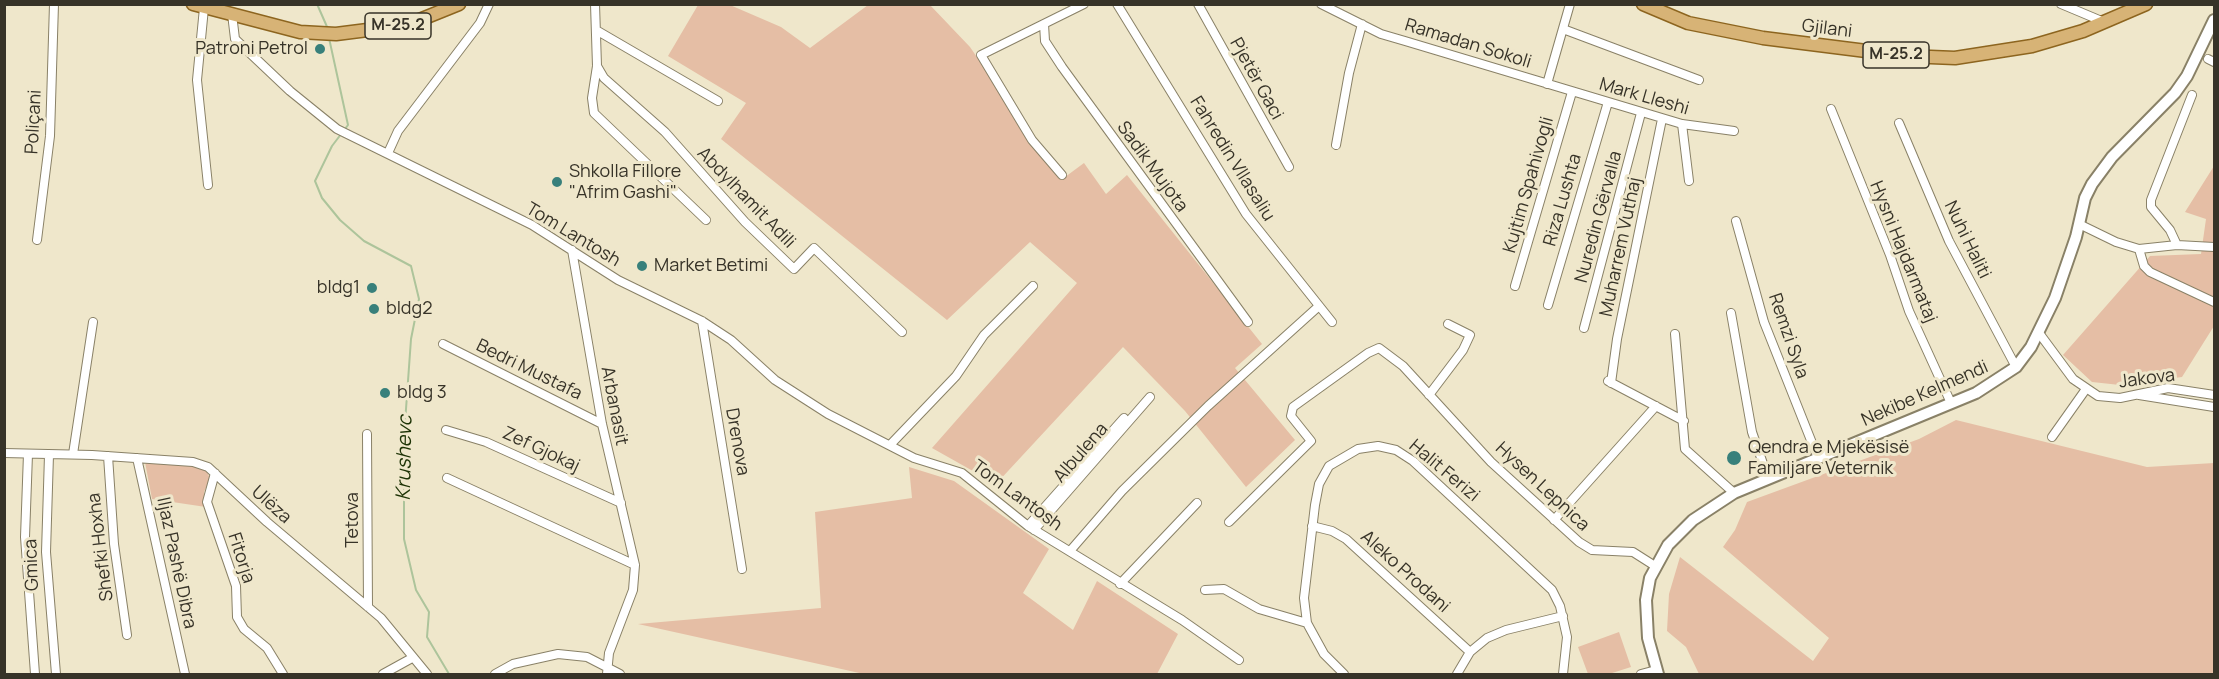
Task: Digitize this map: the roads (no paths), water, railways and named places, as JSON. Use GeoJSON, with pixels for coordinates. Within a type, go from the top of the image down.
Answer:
{"type":"FeatureCollection","features":[{"type":"Feature","properties":{"kind":"main road","name":"M-25.2"},"geometry":{"type":"LineString","coordinates":[[198,6],[313,33],[336,34],[406,25],[459,4]]}},
{"type":"Feature","properties":{"kind":"main road","name":"Gjilani"},"geometry":{"type":"LineString","coordinates":[[1643,4],[1673,19],[1726,31],[1810,45],[1930,58],[2006,52],[2083,31],[2146,4]]}},
{"type":"Feature","properties":{"kind":"street","name":"Poliçani"},"geometry":{"type":"LineString","coordinates":[[37,240],[50,136],[54,4]]}},
{"type":"Feature","properties":{"kind":"street"},"geometry":{"type":"LineString","coordinates":[[388,153],[398,131],[480,23],[489,4]]}},
{"type":"Feature","properties":{"kind":"street"},"geometry":{"type":"LineString","coordinates":[[595,4],[597,66],[592,98],[598,118],[706,220]]}},
{"type":"Feature","properties":{"kind":"street","name":"Fahredin Vllasaliu"},"geometry":{"type":"LineString","coordinates":[[1117,4],[1246,214],[1332,322]]}},
{"type":"Feature","properties":{"kind":"street","name":"Pjetër Gaci"},"geometry":{"type":"LineString","coordinates":[[1198,4],[1289,167]]}},
{"type":"Feature","properties":{"kind":"street","name":"Ramadan Sokoli"},"geometry":{"type":"LineString","coordinates":[[1322,4],[1362,24],[1405,41],[1547,84],[1570,4]]}},
{"type":"Feature","properties":{"kind":"street"},"geometry":{"type":"LineString","coordinates":[[2061,4],[2104,22]]}},
{"type":"Feature","properties":{"kind":"street"},"geometry":{"type":"LineString","coordinates":[[1062,175],[1032,141],[984,64],[981,52],[1044,24],[1079,5]]}},
{"type":"Feature","properties":{"kind":"street"},"geometry":{"type":"LineString","coordinates":[[198,6],[197,80],[208,185]]}},
{"type":"Feature","properties":{"kind":"street","name":"Tom Lantosh"},"geometry":{"type":"LineString","coordinates":[[232,14],[236,39],[290,91],[337,129],[532,225],[618,280],[702,321],[731,340],[792,392],[920,460],[962,473],[1031,528],[1182,620],[1239,660]]}},
{"type":"Feature","properties":{"kind":"street","name":"Nekibe Kelmendi"},"geometry":{"type":"LineString","coordinates":[[1641,675],[1657,672],[1646,610],[1647,590],[1655,566],[1678,533],[1708,509],[1734,493],[1952,403],[1993,384],[2016,367],[2039,333],[2055,298],[2085,198],[2102,169],[2175,93],[2187,76],[2214,20]]}},
{"type":"Feature","properties":{"kind":"street","name":"Sadik Mujota"},"geometry":{"type":"LineString","coordinates":[[1044,24],[1045,41],[1062,68],[1248,322]]}},
{"type":"Feature","properties":{"kind":"street"},"geometry":{"type":"LineString","coordinates":[[1336,145],[1349,73],[1362,24]]}},
{"type":"Feature","properties":{"kind":"street"},"geometry":{"type":"LineString","coordinates":[[1563,29],[1699,80]]}},
{"type":"Feature","properties":{"kind":"street"},"geometry":{"type":"LineString","coordinates":[[596,30],[718,101]]}},
{"type":"Feature","properties":{"kind":"street","name":"Abdylhamit Adili"},"geometry":{"type":"LineString","coordinates":[[597,66],[604,78],[665,132],[745,222],[794,269],[814,248],[902,332]]}},
{"type":"Feature","properties":{"kind":"street","name":"Mark Lleshi"},"geometry":{"type":"LineString","coordinates":[[1547,84],[1662,119],[1734,131]]}},
{"type":"Feature","properties":{"kind":"street","name":"Kujtim Spahivogli"},"geometry":{"type":"LineString","coordinates":[[1515,286],[1572,92]]}},
{"type":"Feature","properties":{"kind":"street"},"geometry":{"type":"LineString","coordinates":[[2177,245],[2170,230],[2151,207],[2151,200],[2192,95]]}},
{"type":"Feature","properties":{"kind":"street","name":"Riza Lushta"},"geometry":{"type":"LineString","coordinates":[[1548,305],[1608,102]]}},
{"type":"Feature","properties":{"kind":"street","name":"Hysni Hajdarmataj"},"geometry":{"type":"LineString","coordinates":[[1831,110],[1890,255],[1909,311],[1952,403]]}},
{"type":"Feature","properties":{"kind":"street","name":"Nuredin Gërvalla"},"geometry":{"type":"LineString","coordinates":[[1584,328],[1641,113]]}},
{"type":"Feature","properties":{"kind":"street","name":"Muharrem Vuthaj"},"geometry":{"type":"LineString","coordinates":[[1662,119],[1609,382],[1684,421]]}},
{"type":"Feature","properties":{"kind":"street","name":"Nuhi Haliti"},"geometry":{"type":"LineString","coordinates":[[1899,123],[1949,241],[2016,367]]}},
{"type":"Feature","properties":{"kind":"street"},"geometry":{"type":"LineString","coordinates":[[1682,124],[1689,181]]}},
{"type":"Feature","properties":{"kind":"street","name":"Remzi Syla"},"geometry":{"type":"LineString","coordinates":[[1736,221],[1764,322],[1818,458]]}},
{"type":"Feature","properties":{"kind":"street"},"geometry":{"type":"LineString","coordinates":[[2079,224],[2116,242],[2139,249],[2177,245],[2214,247]]}},
{"type":"Feature","properties":{"kind":"street"},"geometry":{"type":"LineString","coordinates":[[2139,249],[2144,266],[2150,272],[2214,302]]}},
{"type":"Feature","properties":{"kind":"street","name":"Arbanasit"},"geometry":{"type":"LineString","coordinates":[[572,250],[602,424],[635,566],[631,596],[612,644],[607,671]]}},
{"type":"Feature","properties":{"kind":"street"},"geometry":{"type":"LineString","coordinates":[[890,445],[956,376],[984,335],[1033,286]]}},
{"type":"Feature","properties":{"kind":"street"},"geometry":{"type":"LineString","coordinates":[[1070,551],[1116,498],[1208,406],[1319,306]]}},
{"type":"Feature","properties":{"kind":"street"},"geometry":{"type":"LineString","coordinates":[[1731,313],[1752,432],[1768,478]]}},
{"type":"Feature","properties":{"kind":"street","name":"Drenova"},"geometry":{"type":"LineString","coordinates":[[702,321],[742,568]]}},
{"type":"Feature","properties":{"kind":"street"},"geometry":{"type":"LineString","coordinates":[[73,454],[93,322]]}},
{"type":"Feature","properties":{"kind":"street"},"geometry":{"type":"LineString","coordinates":[[1429,394],[1463,350],[1470,334],[1448,324]]}},
{"type":"Feature","properties":{"kind":"street","name":"Jakova"},"geometry":{"type":"LineString","coordinates":[[2039,333],[2065,370],[2086,389],[2098,396],[2109,398],[2168,388],[2214,395]]}},
{"type":"Feature","properties":{"kind":"street"},"geometry":{"type":"LineString","coordinates":[[1675,334],[1684,421],[1683,442],[1689,456],[1734,493]]}},
{"type":"Feature","properties":{"kind":"street","name":"Bedri Mustafa"},"geometry":{"type":"LineString","coordinates":[[442,345],[602,424]]}},
{"type":"Feature","properties":{"kind":"street","name":"Hysen Lepnica"},"geometry":{"type":"LineString","coordinates":[[1229,522],[1311,441],[1291,416],[1293,407],[1368,353],[1379,348],[1403,366],[1491,462],[1586,548],[1626,550],[1655,566]]}},
{"type":"Feature","properties":{"kind":"street"},"geometry":{"type":"LineString","coordinates":[[2052,437],[2086,389]]}},
{"type":"Feature","properties":{"kind":"street"},"geometry":{"type":"LineString","coordinates":[[2136,394],[2214,407]]}},
{"type":"Feature","properties":{"kind":"street","name":"Albulena"},"geometry":{"type":"LineString","coordinates":[[1031,528],[1150,397]]}},
{"type":"Feature","properties":{"kind":"street"},"geometry":{"type":"LineString","coordinates":[[1554,520],[1656,406]]}},
{"type":"Feature","properties":{"kind":"street","name":"Albulena"},"geometry":{"type":"LineString","coordinates":[[1031,528],[1124,418]]}},
{"type":"Feature","properties":{"kind":"street","name":"Zef Gjokaj"},"geometry":{"type":"LineString","coordinates":[[446,430],[492,444],[621,503]]}},
{"type":"Feature","properties":{"kind":"street","name":"Tetova"},"geometry":{"type":"LineString","coordinates":[[368,434],[368,607]]}},
{"type":"Feature","properties":{"kind":"street","name":"Halit Ferizi"},"geometry":{"type":"LineString","coordinates":[[1307,623],[1304,598],[1319,484],[1329,466],[1358,449],[1378,446],[1396,450],[1413,461],[1545,582],[1557,598],[1568,637],[1563,675]]}},
{"type":"Feature","properties":{"kind":"street","name":"Ulëza"},"geometry":{"type":"LineString","coordinates":[[4,453],[73,454],[193,462],[215,473],[267,522],[368,607],[391,629],[427,675]]}},
{"type":"Feature","properties":{"kind":"street"},"geometry":{"type":"LineString","coordinates":[[28,454],[25,537],[35,675]]}},
{"type":"Feature","properties":{"kind":"street","name":"Gmica"},"geometry":{"type":"LineString","coordinates":[[49,455],[46,552],[56,675]]}},
{"type":"Feature","properties":{"kind":"street","name":"Shefki Hoxha"},"geometry":{"type":"LineString","coordinates":[[108,456],[114,544],[127,635]]}},
{"type":"Feature","properties":{"kind":"street","name":"Iljaz Pashë Dibra"},"geometry":{"type":"LineString","coordinates":[[137,458],[185,675]]}},
{"type":"Feature","properties":{"kind":"street","name":"Fitorja"},"geometry":{"type":"LineString","coordinates":[[215,473],[207,502],[236,586],[237,617],[244,629],[267,648],[283,675]]}},
{"type":"Feature","properties":{"kind":"street"},"geometry":{"type":"LineString","coordinates":[[447,477],[635,566]]}},
{"type":"Feature","properties":{"kind":"street"},"geometry":{"type":"LineString","coordinates":[[1120,584],[1197,503]]}},
{"type":"Feature","properties":{"kind":"street","name":"Aleko Prodani"},"geometry":{"type":"LineString","coordinates":[[1312,526],[1332,531],[1346,539],[1470,652]]}},
{"type":"Feature","properties":{"kind":"street"},"geometry":{"type":"LineString","coordinates":[[1205,590],[1224,589],[1265,611],[1307,623],[1324,654],[1344,675]]}},
{"type":"Feature","properties":{"kind":"street"},"geometry":{"type":"LineString","coordinates":[[1457,675],[1470,652],[1495,634],[1563,616]]}},
{"type":"Feature","properties":{"kind":"street"},"geometry":{"type":"LineString","coordinates":[[495,675],[505,667],[558,654],[587,657],[607,671],[620,675]]}},
{"type":"Feature","properties":{"kind":"street"},"geometry":{"type":"LineString","coordinates":[[383,675],[412,658]]}},
{"type":"Feature","properties":{"kind":"waterway","name":"Krushevc"},"geometry":{"type":"LineString","coordinates":[[317,4],[328,29]]}},
{"type":"Feature","properties":{"kind":"waterway","name":"Krushevc"},"geometry":{"type":"LineString","coordinates":[[329,38],[348,125],[332,146],[315,181],[322,198],[340,220],[364,241],[411,266],[419,299],[411,339],[404,437],[404,539],[416,590],[429,612],[427,637],[449,674]]}},
{"type":"Feature","properties":{"kind":"place","name":"Patroni Petrol"},"geometry":{"type":"Point","coordinates":[320,49]}},
{"type":"Feature","properties":{"kind":"place","name":"Shkolla Fillore \"Afrim Gashi\""},"geometry":{"type":"Point","coordinates":[557,182]}},
{"type":"Feature","properties":{"kind":"place","name":"Market Betimi"},"geometry":{"type":"Point","coordinates":[642,266]}},
{"type":"Feature","properties":{"kind":"place","name":"bldg1"},"geometry":{"type":"Point","coordinates":[372,288]}},
{"type":"Feature","properties":{"kind":"place","name":"bldg2"},"geometry":{"type":"Point","coordinates":[374,309]}},
{"type":"Feature","properties":{"kind":"place","name":"bldg 3"},"geometry":{"type":"Point","coordinates":[385,393]}},
{"type":"Feature","properties":{"kind":"place","name":"Qendra e Mjekësisë Familjare Veternik"},"geometry":{"type":"Point","coordinates":[1734,458]}}]}
